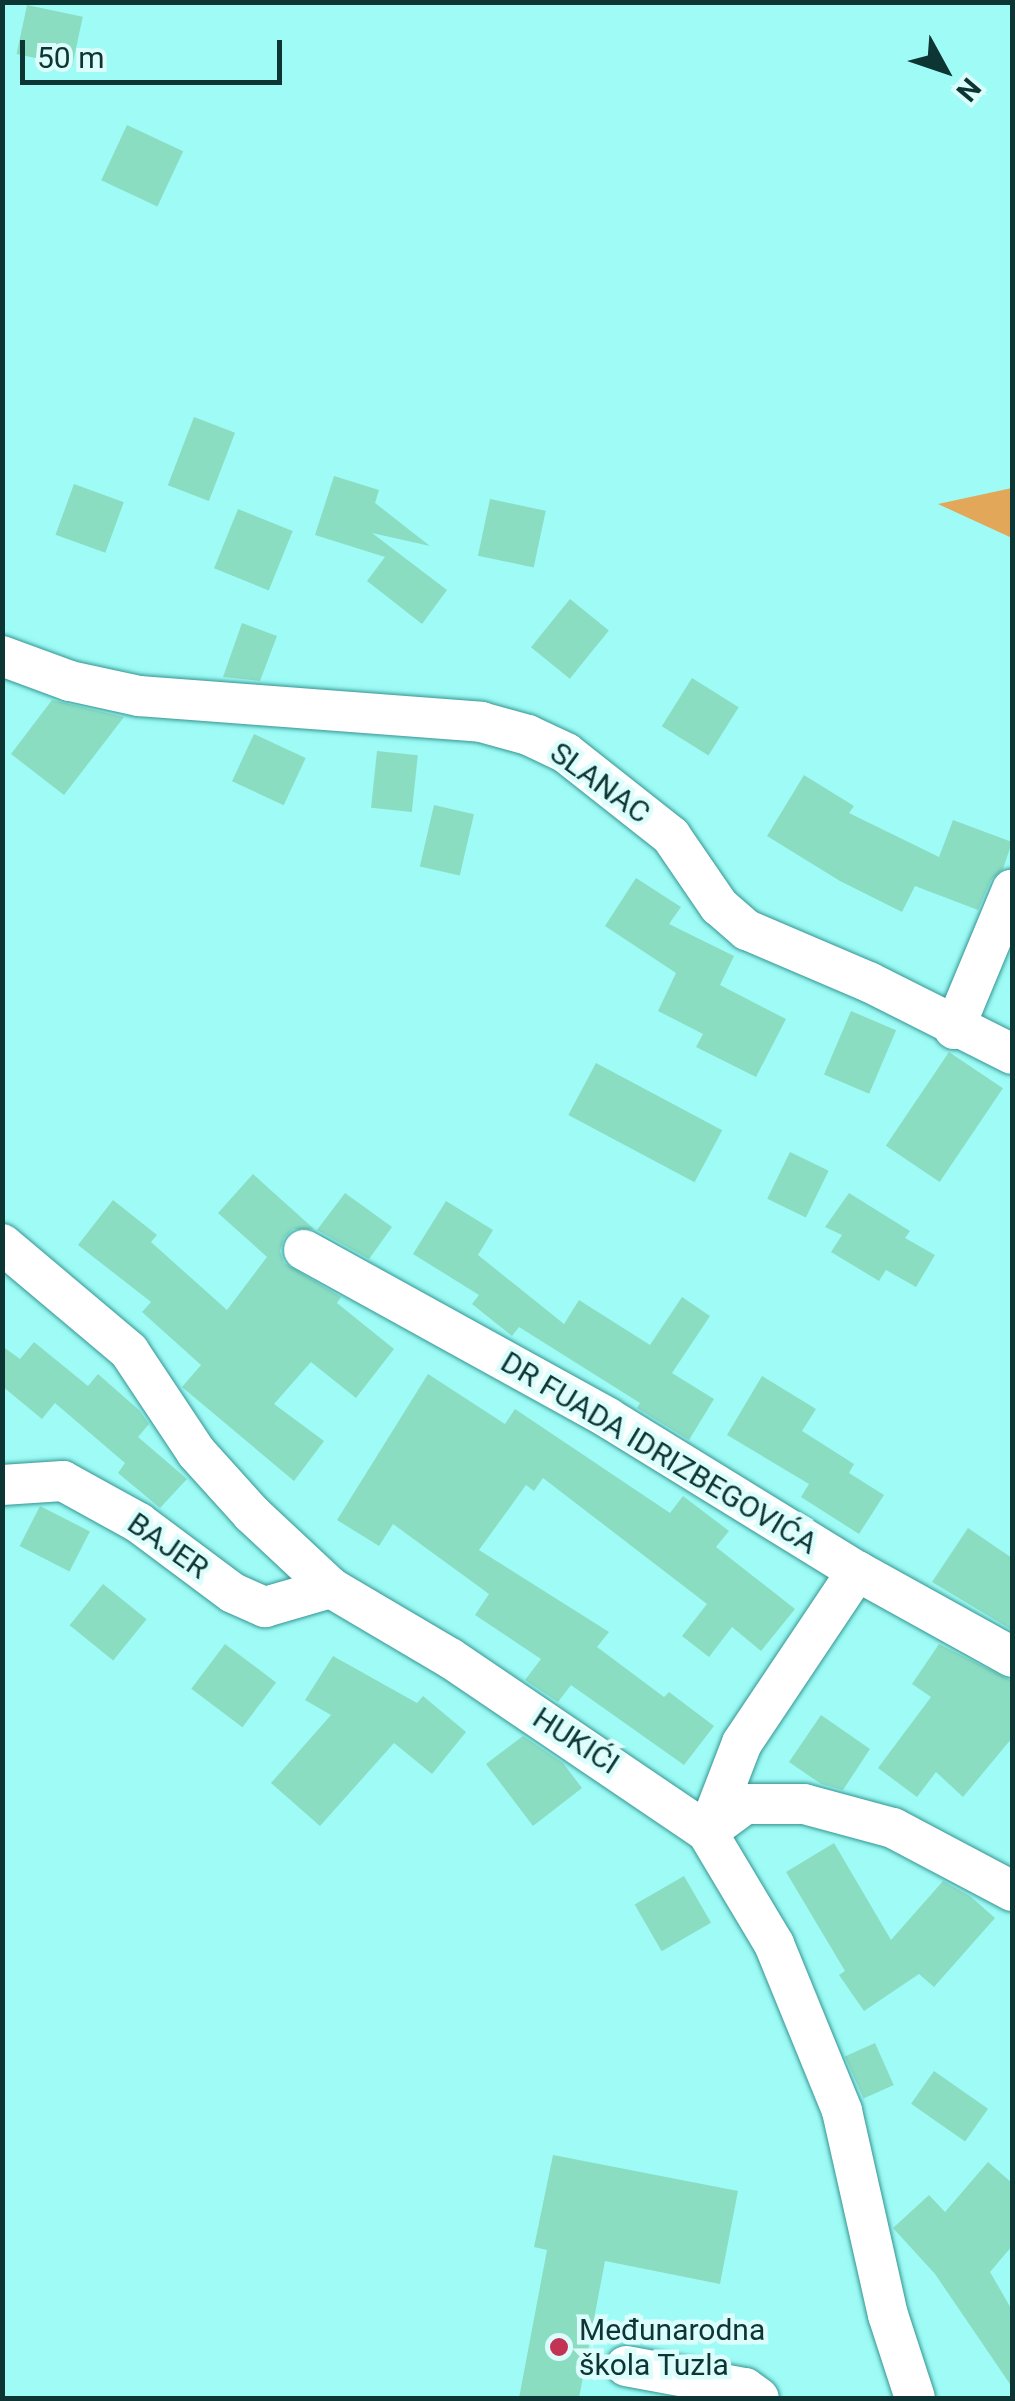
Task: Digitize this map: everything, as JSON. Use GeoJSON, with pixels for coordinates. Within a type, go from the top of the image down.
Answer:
{"type":"FeatureCollection","features":[{"type":"Feature","properties":{"kind":"street","name":"SLANAC"},"geometry":{"type":"LineString","coordinates":[[2,656],[70,681],[139,696],[481,722],[528,736],[566,753],[671,836],[719,906],[747,930],[869,982],[1012,1054]]}},
{"type":"Feature","properties":{"kind":"street"},"geometry":{"type":"LineString","coordinates":[[954,1028],[1012,890]]}},
{"type":"Feature","properties":{"kind":"street","name":"HUKIĆI"},"geometry":{"type":"LineString","coordinates":[[2,1244],[128,1351],[196,1452],[252,1514],[331,1588],[450,1658],[707,1832],[774,1944],[829,2076],[870,2222],[888,2316],[914,2398]]}},
{"type":"Feature","properties":{"kind":"street","name":"DR FUADA IDRIZBEGOVIĆA"},"geometry":{"type":"LineString","coordinates":[[304,1250],[608,1418],[857,1571],[1012,1657]]}},
{"type":"Feature","properties":{"kind":"street","name":"BAJER"},"geometry":{"type":"LineString","coordinates":[[2,1485],[63,1481],[139,1523],[233,1593],[264,1607],[331,1588]]}},
{"type":"Feature","properties":{"kind":"street"},"geometry":{"type":"LineString","coordinates":[[707,1832],[742,1743],[857,1571]]}},
{"type":"Feature","properties":{"kind":"street"},"geometry":{"type":"LineString","coordinates":[[707,1832],[745,1804],[804,1804],[893,1828],[1012,1891]]}},
{"type":"Feature","properties":{"kind":"street"},"geometry":{"type":"LineString","coordinates":[[626,2366],[745,2388],[760,2398]]}},
{"type":"Feature","properties":{"kind":"shaded area"},"geometry":{"type":"Polygon","coordinates":[[[1012,488],[1012,538],[938,504],[1012,488]]]}},
{"type":"Feature","properties":{"kind":"building"},"geometry":{"type":"Polygon","coordinates":[[[27,5],[83,17],[72,66],[17,54],[27,5]]]}},
{"type":"Feature","properties":{"kind":"building"},"geometry":{"type":"Polygon","coordinates":[[[127,125],[183,151],[157,206],[101,180],[127,125]]]}},
{"type":"Feature","properties":{"kind":"building"},"geometry":{"type":"Polygon","coordinates":[[[194,417],[235,433],[209,501],[168,485],[194,417]]]}},
{"type":"Feature","properties":{"kind":"building"},"geometry":{"type":"Polygon","coordinates":[[[334,476],[379,490],[375,503],[430,546],[372,533],[447,590],[422,624],[367,581],[385,557],[315,535],[334,476]]]}},
{"type":"Feature","properties":{"kind":"building"},"geometry":{"type":"Polygon","coordinates":[[[74,484],[124,502],[105,553],[56,535],[74,484]]]}},
{"type":"Feature","properties":{"kind":"building"},"geometry":{"type":"Polygon","coordinates":[[[490,499],[546,511],[534,568],[478,556],[490,499]]]}},
{"type":"Feature","properties":{"kind":"building"},"geometry":{"type":"Polygon","coordinates":[[[238,509],[293,531],[269,590],[214,568],[238,509]]]}},
{"type":"Feature","properties":{"kind":"building"},"geometry":{"type":"Polygon","coordinates":[[[570,599],[609,630],[570,679],[531,647],[570,599]]]}},
{"type":"Feature","properties":{"kind":"building"},"geometry":{"type":"Polygon","coordinates":[[[242,623],[277,636],[260,681],[223,677],[242,623]]]}},
{"type":"Feature","properties":{"kind":"building"},"geometry":{"type":"Polygon","coordinates":[[[692,678],[739,707],[708,755],[662,726],[692,678]]]}},
{"type":"Feature","properties":{"kind":"building"},"geometry":{"type":"Polygon","coordinates":[[[52,700],[124,717],[64,795],[11,754],[52,700]]]}},
{"type":"Feature","properties":{"kind":"building"},"geometry":{"type":"Polygon","coordinates":[[[254,734],[306,758],[284,805],[232,781],[254,734]]]}},
{"type":"Feature","properties":{"kind":"building"},"geometry":{"type":"Polygon","coordinates":[[[377,751],[418,755],[412,812],[371,808],[377,751]]]}},
{"type":"Feature","properties":{"kind":"building"},"geometry":{"type":"Polygon","coordinates":[[[804,775],[854,806],[849,813],[939,857],[953,820],[1012,842],[1003,869],[991,880],[978,910],[915,886],[902,912],[840,881],[767,836],[804,775]]]}},
{"type":"Feature","properties":{"kind":"building"},"geometry":{"type":"Polygon","coordinates":[[[434,805],[474,814],[460,876],[420,866],[434,805]]]}},
{"type":"Feature","properties":{"kind":"building"},"geometry":{"type":"Polygon","coordinates":[[[636,878],[681,907],[669,924],[734,956],[720,985],[786,1019],[756,1077],[696,1047],[703,1034],[658,1011],[676,973],[605,926],[636,878]]]}},
{"type":"Feature","properties":{"kind":"building"},"geometry":{"type":"Polygon","coordinates":[[[851,1011],[896,1030],[869,1094],[824,1075],[851,1011]]]}},
{"type":"Feature","properties":{"kind":"building"},"geometry":{"type":"Polygon","coordinates":[[[949,1052],[1003,1088],[940,1182],[886,1146],[949,1052]]]}},
{"type":"Feature","properties":{"kind":"building"},"geometry":{"type":"Polygon","coordinates":[[[596,1063],[722,1130],[695,1182],[568,1115],[596,1063]]]}},
{"type":"Feature","properties":{"kind":"building"},"geometry":{"type":"Polygon","coordinates":[[[790,1152],[829,1171],[806,1218],[767,1199],[790,1152]]]}},
{"type":"Feature","properties":{"kind":"building"},"geometry":{"type":"Polygon","coordinates":[[[253,1174],[314,1229],[293,1229],[284,1238],[280,1251],[284,1263],[341,1297],[337,1303],[394,1349],[356,1398],[311,1362],[274,1404],[324,1441],[294,1481],[182,1387],[201,1365],[142,1312],[151,1302],[78,1245],[113,1200],[157,1235],[151,1242],[227,1310],[267,1257],[218,1213],[253,1174]]]}},
{"type":"Feature","properties":{"kind":"building"},"geometry":{"type":"Polygon","coordinates":[[[345,1193],[392,1227],[369,1259],[317,1230],[345,1193]]]}},
{"type":"Feature","properties":{"kind":"building"},"geometry":{"type":"Polygon","coordinates":[[[849,1193],[910,1231],[905,1238],[935,1255],[916,1287],[886,1270],[879,1281],[831,1252],[842,1235],[825,1227],[849,1193]]]}},
{"type":"Feature","properties":{"kind":"building"},"geometry":{"type":"Polygon","coordinates":[[[446,1201],[493,1230],[478,1255],[564,1324],[579,1300],[650,1345],[682,1297],[710,1316],[672,1373],[714,1399],[689,1440],[637,1408],[640,1403],[519,1327],[512,1336],[472,1304],[479,1295],[413,1254],[446,1201]]]}},
{"type":"Feature","properties":{"kind":"building"},"geometry":{"type":"Polygon","coordinates":[[[34,1342],[88,1386],[98,1374],[139,1410],[149,1424],[138,1437],[187,1479],[160,1508],[118,1473],[125,1463],[55,1403],[42,1419],[2,1386],[2,1346],[20,1359],[34,1342]]]}},
{"type":"Feature","properties":{"kind":"building"},"geometry":{"type":"Polygon","coordinates":[[[428,1374],[505,1424],[515,1409],[670,1513],[683,1496],[729,1531],[716,1547],[795,1609],[761,1651],[732,1627],[709,1657],[682,1636],[707,1604],[543,1478],[534,1491],[526,1485],[479,1550],[609,1632],[597,1647],[664,1697],[669,1692],[714,1726],[684,1765],[571,1685],[558,1702],[525,1680],[541,1659],[475,1615],[489,1594],[393,1524],[379,1546],[337,1520],[428,1374]]]}},
{"type":"Feature","properties":{"kind":"building"},"geometry":{"type":"Polygon","coordinates":[[[762,1376],[816,1409],[802,1431],[854,1464],[849,1473],[884,1495],[859,1534],[801,1497],[809,1484],[727,1435],[762,1376]]]}},
{"type":"Feature","properties":{"kind":"building"},"geometry":{"type":"Polygon","coordinates":[[[40,1506],[90,1531],[69,1572],[20,1546],[40,1506]]]}},
{"type":"Feature","properties":{"kind":"building"},"geometry":{"type":"Polygon","coordinates":[[[968,1528],[1012,1558],[1012,1630],[932,1582],[968,1528]]]}},
{"type":"Feature","properties":{"kind":"building"},"geometry":{"type":"Polygon","coordinates":[[[103,1584],[147,1619],[113,1660],[70,1625],[103,1584]]]}},
{"type":"Feature","properties":{"kind":"building"},"geometry":{"type":"Polygon","coordinates":[[[225,1644],[276,1683],[242,1727],[191,1689],[225,1644]]]}},
{"type":"Feature","properties":{"kind":"building"},"geometry":{"type":"Polygon","coordinates":[[[939,1644],[1012,1681],[1012,1738],[963,1797],[936,1772],[917,1797],[878,1768],[931,1697],[912,1684],[939,1644]]]}},
{"type":"Feature","properties":{"kind":"building"},"geometry":{"type":"Polygon","coordinates":[[[333,1656],[417,1703],[423,1696],[466,1732],[432,1774],[394,1743],[320,1826],[271,1783],[331,1715],[305,1700],[333,1656]]]}},
{"type":"Feature","properties":{"kind":"building"},"geometry":{"type":"Polygon","coordinates":[[[821,1715],[870,1749],[843,1790],[821,1784],[789,1762],[821,1715]]]}},
{"type":"Feature","properties":{"kind":"building"},"geometry":{"type":"Polygon","coordinates":[[[523,1736],[563,1763],[582,1788],[533,1826],[486,1764],[523,1736]]]}},
{"type":"Feature","properties":{"kind":"building"},"geometry":{"type":"Polygon","coordinates":[[[834,1843],[891,1940],[943,1881],[970,1896],[995,1918],[934,1987],[919,1974],[864,2011],[839,1975],[845,1971],[786,1872],[834,1843]]]}},
{"type":"Feature","properties":{"kind":"building"},"geometry":{"type":"Polygon","coordinates":[[[684,1876],[711,1923],[662,1951],[635,1904],[684,1876]]]}},
{"type":"Feature","properties":{"kind":"building"},"geometry":{"type":"Polygon","coordinates":[[[875,2043],[894,2085],[864,2098],[845,2056],[875,2043]]]}},
{"type":"Feature","properties":{"kind":"building"},"geometry":{"type":"Polygon","coordinates":[[[934,2071],[988,2109],[965,2142],[911,2104],[934,2071]]]}},
{"type":"Feature","properties":{"kind":"building"},"geometry":{"type":"Polygon","coordinates":[[[553,2155],[738,2191],[720,2284],[605,2261],[579,2398],[519,2398],[547,2250],[534,2247],[553,2155]]]}},
{"type":"Feature","properties":{"kind":"building"},"geometry":{"type":"Polygon","coordinates":[[[988,2162],[1012,2183],[1012,2246],[990,2272],[1012,2310],[1012,2387],[935,2274],[893,2228],[929,2195],[945,2212],[988,2162]]]}},
{"type":"Feature","properties":{"kind":"place","name":"Međunarodna škola Tuzla"},"geometry":{"type":"Point","coordinates":[559,2347]}}]}
